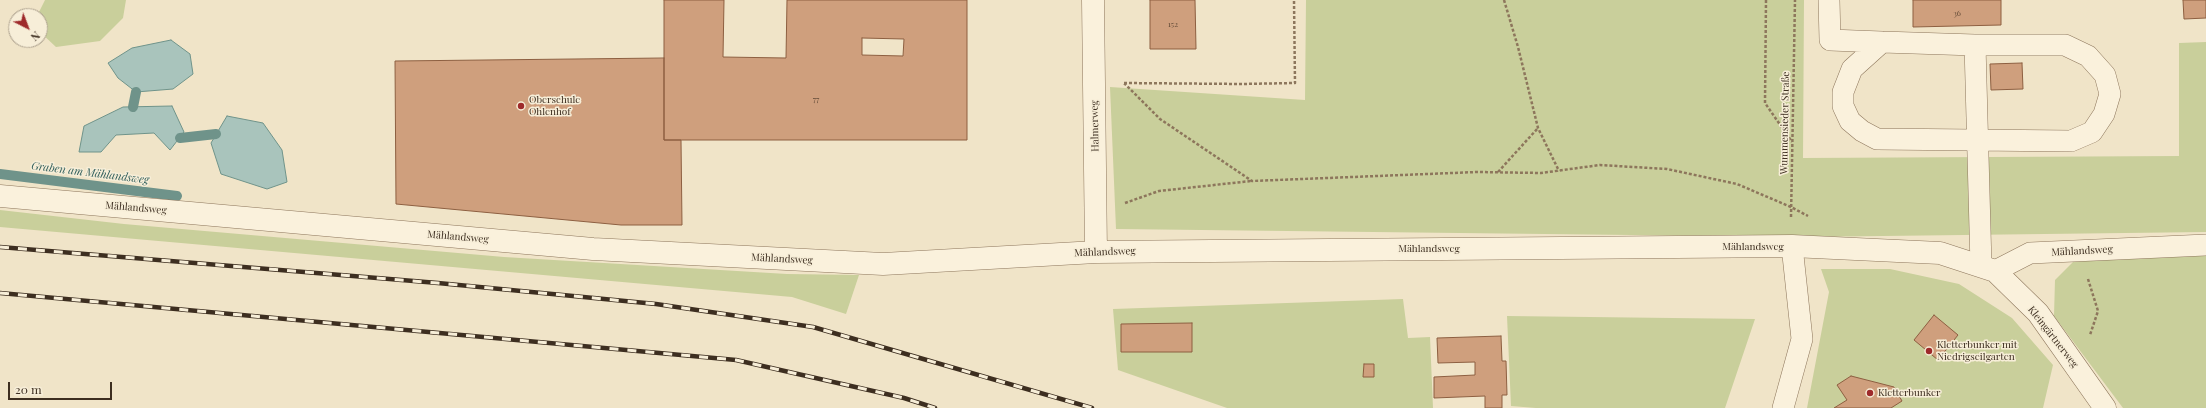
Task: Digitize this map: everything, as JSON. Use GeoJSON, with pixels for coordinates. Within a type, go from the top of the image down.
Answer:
{"type":"FeatureCollection","features":[{"type":"Feature","properties":{"kind":"street","name":"Halmerweg"},"geometry":{"type":"LineString","coordinates":[[1093,0],[1096,252]]}},
{"type":"Feature","properties":{"kind":"street","name":"Mählandsweg"},"geometry":{"type":"LineString","coordinates":[[0,196],[593,249],[883,264],[1096,252],[1792,246],[1940,253],[1988,269]]}},
{"type":"Feature","properties":{"kind":"street","name":"Kleingärtnerweg"},"geometry":{"type":"LineString","coordinates":[[1988,269],[2038,313],[2104,408]]}},
{"type":"Feature","properties":{"kind":"lane"},"geometry":{"type":"LineString","coordinates":[[1829,0],[1830,40],[1974,45],[2065,45],[2088,56],[2105,75],[2110,94],[2104,114],[2092,132],[2071,141],[1877,140],[1862,131],[1850,121],[1843,106],[1843,92],[1852,69],[1882,42]]}},
{"type":"Feature","properties":{"kind":"lane"},"geometry":{"type":"LineString","coordinates":[[1974,45],[1988,269]]}},
{"type":"Feature","properties":{"kind":"lane","name":"Mählandsweg"},"geometry":{"type":"LineString","coordinates":[[1988,269],[2030,253],[2206,245]]}},
{"type":"Feature","properties":{"kind":"lane"},"geometry":{"type":"LineString","coordinates":[[1783,408],[1802,338],[1792,246]]}},
{"type":"Feature","properties":{"kind":"path"},"geometry":{"type":"LineString","coordinates":[[1095,73],[1124,83],[1295,83],[1294,0]]}},
{"type":"Feature","properties":{"kind":"path"},"geometry":{"type":"LineString","coordinates":[[1504,0],[1518,47],[1538,128],[1559,171]]}},
{"type":"Feature","properties":{"kind":"path"},"geometry":{"type":"LineString","coordinates":[[1766,0],[1765,103],[1792,143]]}},
{"type":"Feature","properties":{"kind":"path","name":"Wummensieder Straße"},"geometry":{"type":"LineString","coordinates":[[1792,246],[1791,207],[1795,0]]}},
{"type":"Feature","properties":{"kind":"path"},"geometry":{"type":"LineString","coordinates":[[1124,83],[1160,119],[1252,181]]}},
{"type":"Feature","properties":{"kind":"path"},"geometry":{"type":"LineString","coordinates":[[1498,172],[1538,128]]}},
{"type":"Feature","properties":{"kind":"path"},"geometry":{"type":"LineString","coordinates":[[1096,216],[1159,191],[1252,181],[1498,172],[1541,173],[1600,165],[1667,169],[1737,184],[1791,207],[1810,218]]}},
{"type":"Feature","properties":{"kind":"path"},"geometry":{"type":"LineString","coordinates":[[2053,252],[2089,280],[2098,311],[2088,342],[2073,362]]}},
{"type":"Feature","properties":{"kind":"green space"},"geometry":{"type":"Polygon","coordinates":[[[45,0],[126,0],[123,18],[100,41],[56,47],[48,40],[48,8],[41,8],[45,0]]]}},
{"type":"Feature","properties":{"kind":"green space"},"geometry":{"type":"Polygon","coordinates":[[[1306,0],[1804,0],[1803,158],[2179,156],[2179,43],[2206,42],[2206,232],[1802,237],[1116,229],[1110,87],[1305,100],[1306,0]]]}},
{"type":"Feature","properties":{"kind":"green space"},"geometry":{"type":"Polygon","coordinates":[[[0,210],[124,224],[504,257],[787,274],[859,275],[846,314],[792,297],[0,227],[0,210]]]}},
{"type":"Feature","properties":{"kind":"green space"},"geometry":{"type":"Polygon","coordinates":[[[2206,248],[2206,408],[2123,408],[2054,316],[2055,280],[2081,254],[2206,248]]]}},
{"type":"Feature","properties":{"kind":"green space","name":"Kletterbunker mit Niedrigseilgarten"},"geometry":{"type":"Polygon","coordinates":[[[1821,269],[1890,269],[1959,284],[2012,318],[2053,365],[2043,408],[1807,408],[1829,292],[1821,269]]]}},
{"type":"Feature","properties":{"kind":"green space"},"geometry":{"type":"Polygon","coordinates":[[[1403,299],[1408,338],[1430,337],[1433,408],[1227,408],[1118,370],[1113,309],[1403,299]]]}},
{"type":"Feature","properties":{"kind":"green space"},"geometry":{"type":"Polygon","coordinates":[[[1507,316],[1755,319],[1725,408],[1536,408],[1511,406],[1507,316]]]}},
{"type":"Feature","properties":{"kind":"water"},"geometry":{"type":"Polygon","coordinates":[[[171,40],[190,54],[193,74],[173,89],[136,92],[118,78],[108,63],[132,48],[171,40]]]}},
{"type":"Feature","properties":{"kind":"water"},"geometry":{"type":"Polygon","coordinates":[[[172,106],[184,132],[170,150],[154,133],[116,135],[101,152],[79,152],[84,126],[123,107],[172,106]]]}},
{"type":"Feature","properties":{"kind":"water"},"geometry":{"type":"Polygon","coordinates":[[[227,116],[263,123],[282,150],[287,182],[267,189],[221,174],[211,143],[227,116]]]}},
{"type":"Feature","properties":{"kind":"building"},"geometry":{"type":"Polygon","coordinates":[[[664,0],[724,0],[723,57],[786,58],[787,0],[967,0],[967,140],[664,140],[664,0]],[[862,38],[862,55],[903,56],[904,39],[862,38]]]}},
{"type":"Feature","properties":{"kind":"building"},"geometry":{"type":"Polygon","coordinates":[[[1150,0],[1195,0],[1196,49],[1150,49],[1150,0]]]}},
{"type":"Feature","properties":{"kind":"building"},"geometry":{"type":"Polygon","coordinates":[[[1913,0],[2001,0],[2001,25],[1913,27],[1913,0]]]}},
{"type":"Feature","properties":{"kind":"building"},"geometry":{"type":"Polygon","coordinates":[[[2183,0],[2206,0],[2206,18],[2184,19],[2183,0]]]}},
{"type":"Feature","properties":{"kind":"building"},"geometry":{"type":"Polygon","coordinates":[[[664,58],[664,140],[681,140],[682,225],[621,225],[396,204],[395,61],[664,58]]]}},
{"type":"Feature","properties":{"kind":"building"},"geometry":{"type":"Polygon","coordinates":[[[2022,63],[2023,89],[1991,90],[1990,64],[2022,63]]]}},
{"type":"Feature","properties":{"kind":"building"},"geometry":{"type":"Polygon","coordinates":[[[1934,315],[1958,335],[1938,360],[1914,340],[1934,315]]]}},
{"type":"Feature","properties":{"kind":"building"},"geometry":{"type":"Polygon","coordinates":[[[1192,323],[1192,352],[1121,352],[1121,324],[1192,323]]]}},
{"type":"Feature","properties":{"kind":"building"},"geometry":{"type":"Polygon","coordinates":[[[1501,336],[1502,361],[1506,361],[1507,395],[1502,395],[1502,408],[1485,408],[1485,396],[1434,398],[1434,377],[1475,375],[1475,362],[1438,363],[1437,338],[1501,336]]]}},
{"type":"Feature","properties":{"kind":"building"},"geometry":{"type":"Polygon","coordinates":[[[1364,364],[1374,364],[1374,377],[1363,377],[1364,364]]]}},
{"type":"Feature","properties":{"kind":"building","name":"Kletterbunker"},"geometry":{"type":"Polygon","coordinates":[[[1851,376],[1894,387],[1902,401],[1891,408],[1834,408],[1847,400],[1837,385],[1851,376]]]}},
{"type":"Feature","properties":{"kind":"waterway"},"geometry":{"type":"LineString","coordinates":[[133,107],[136,92]]}},
{"type":"Feature","properties":{"kind":"waterway"},"geometry":{"type":"LineString","coordinates":[[180,138],[216,134]]}},
{"type":"Feature","properties":{"kind":"waterway","name":"Graben am Mählandsweg"},"geometry":{"type":"LineString","coordinates":[[0,174],[177,196]]}},
{"type":"Feature","properties":{"kind":"railway"},"geometry":{"type":"LineString","coordinates":[[0,247],[438,283],[656,304],[813,327],[1092,408]]}},
{"type":"Feature","properties":{"kind":"railway"},"geometry":{"type":"LineString","coordinates":[[0,293],[736,360],[904,398],[935,408]]}},
{"type":"Feature","properties":{"kind":"place","name":"Oberschule Ohlenhof"},"geometry":{"type":"Point","coordinates":[521,106]}},
{"type":"Feature","properties":{"kind":"place","name":"Kletterbunker mit Niedrigseilgarten"},"geometry":{"type":"Point","coordinates":[1929,351]}},
{"type":"Feature","properties":{"kind":"place","name":"Kletterbunker"},"geometry":{"type":"Point","coordinates":[1870,393]}}]}
